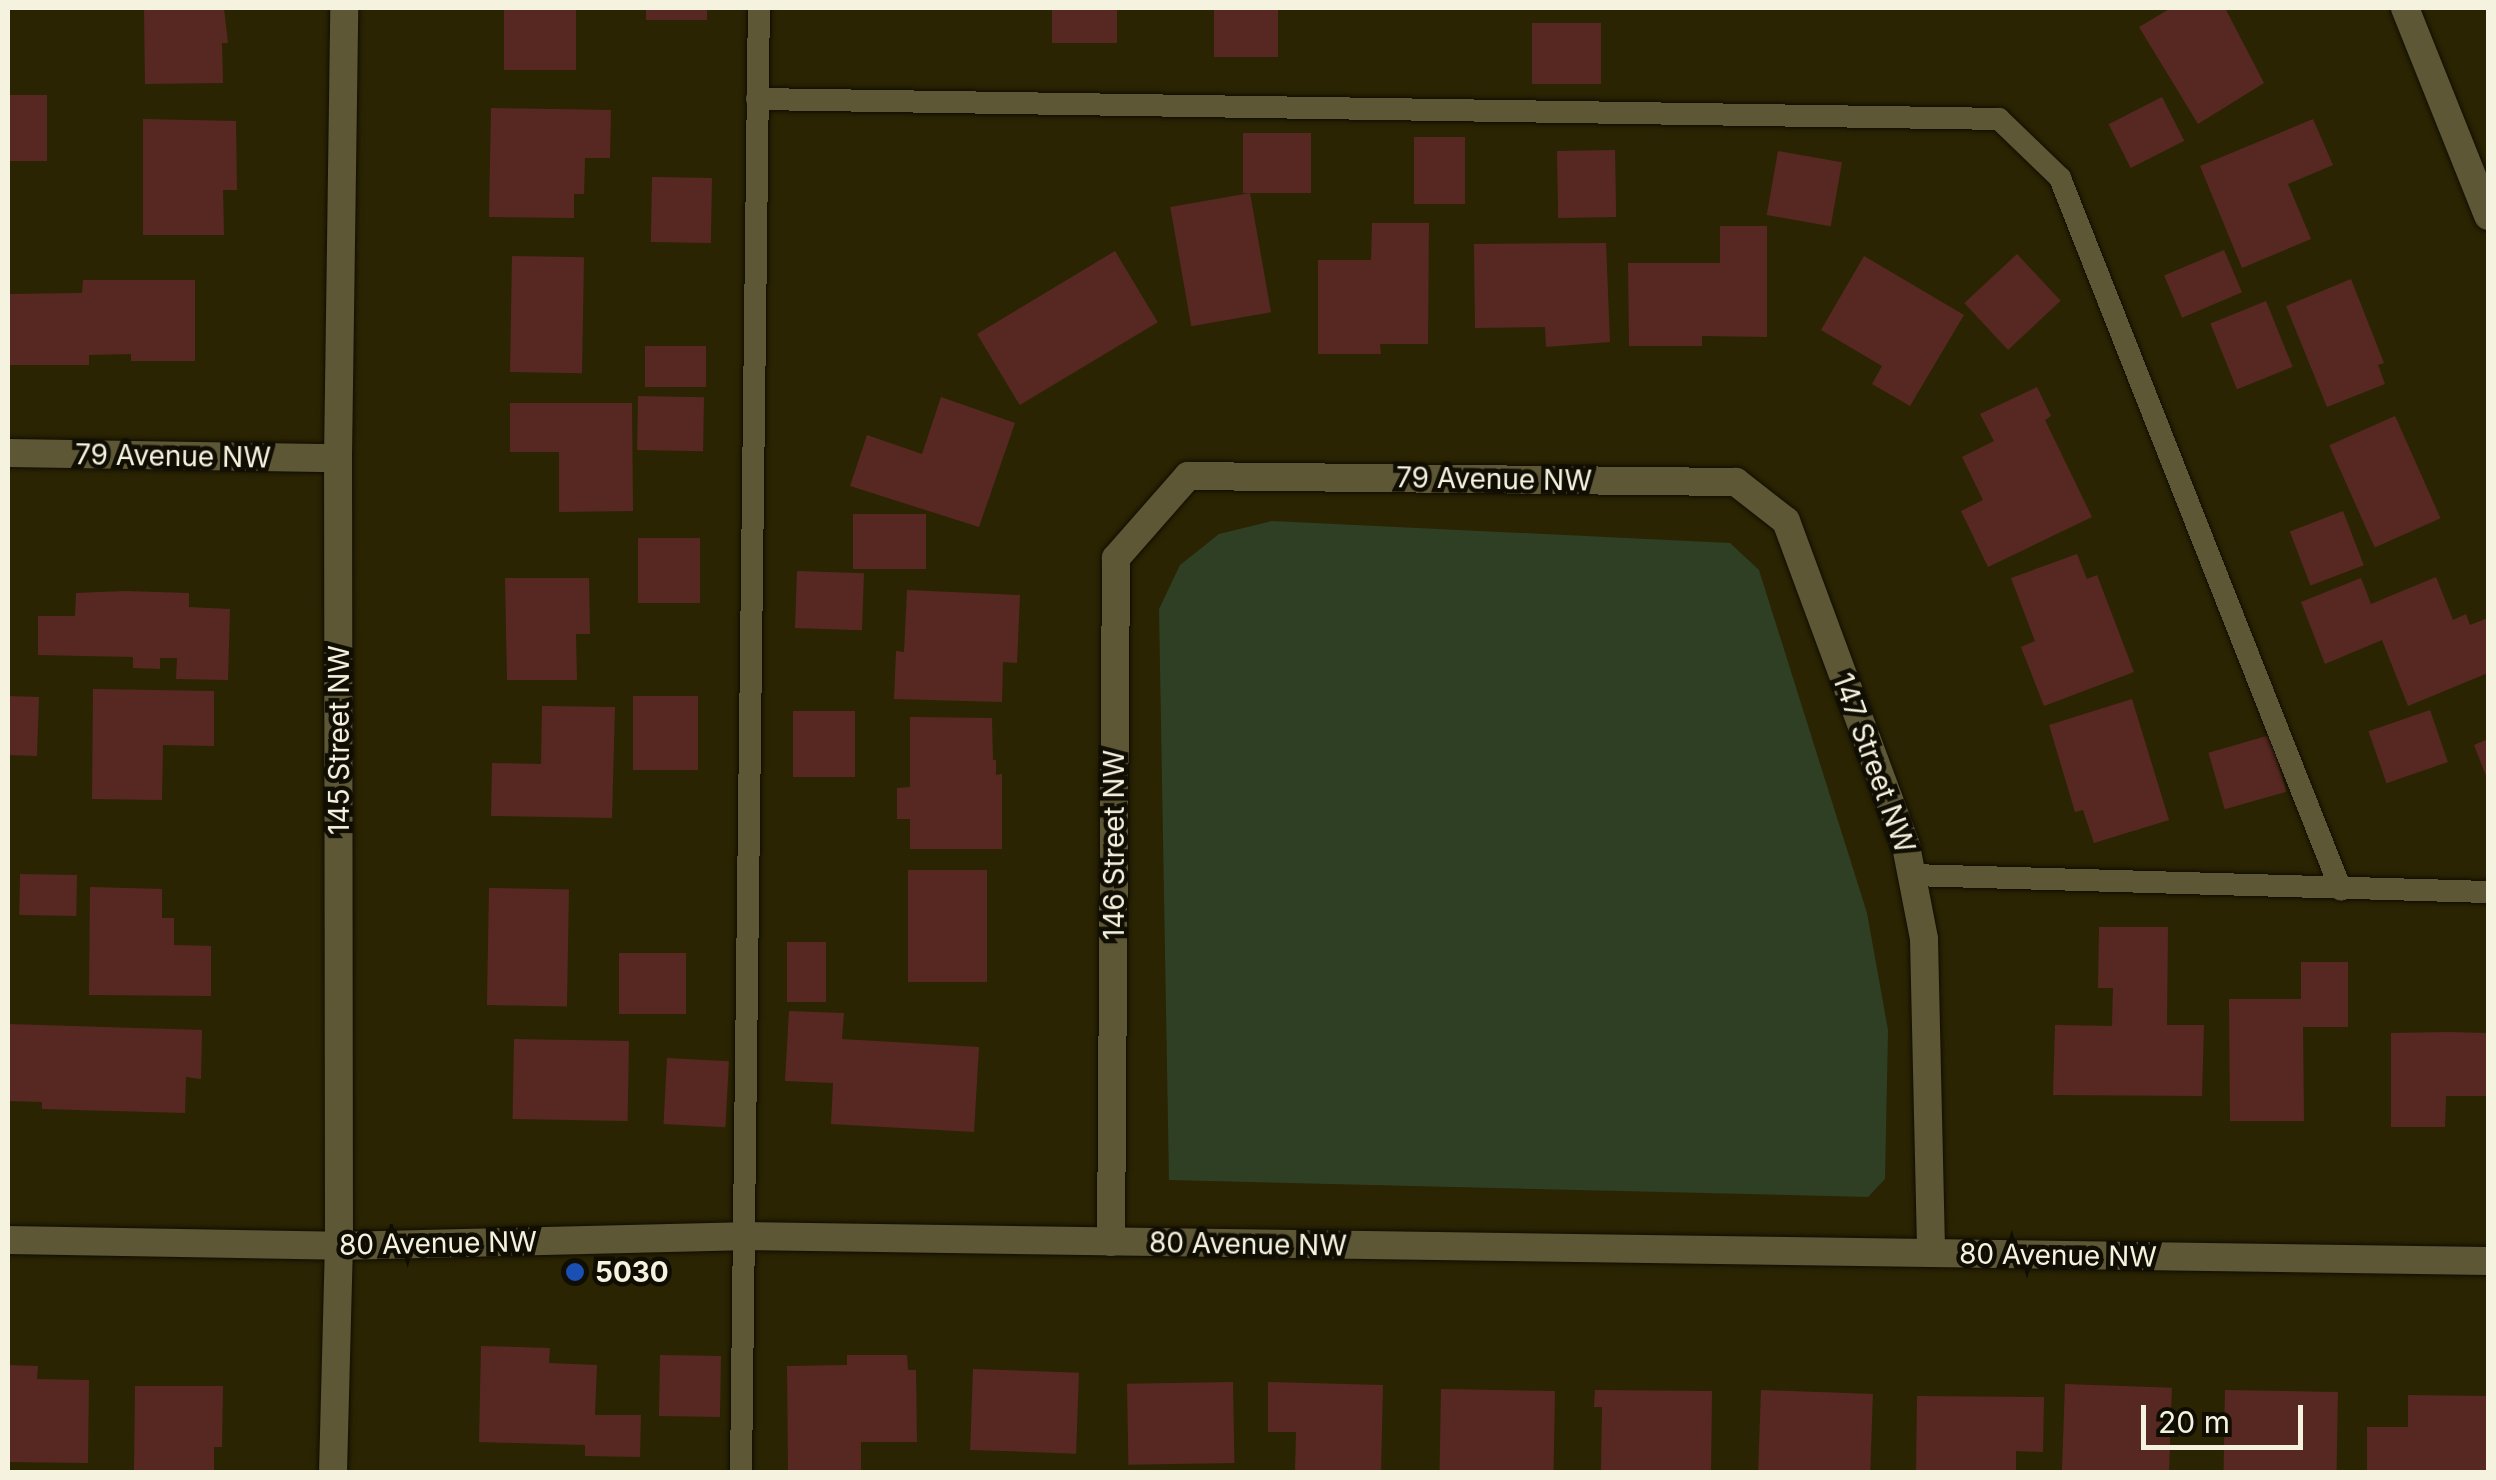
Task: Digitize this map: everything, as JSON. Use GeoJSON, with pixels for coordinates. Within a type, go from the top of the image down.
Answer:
{"type":"FeatureCollection","features":[{"type":"Feature","properties":{"kind":"street","name":"145 Street NW"},"geometry":{"type":"LineString","coordinates":[[333,1472],[340,1246],[338,458],[344,8]]}},
{"type":"Feature","properties":{"kind":"street"},"geometry":{"type":"LineString","coordinates":[[2405,8],[2488,216]]}},
{"type":"Feature","properties":{"kind":"street","name":"79 Avenue NW"},"geometry":{"type":"LineString","coordinates":[[8,453],[338,458]]}},
{"type":"Feature","properties":{"kind":"street","name":"79 Avenue NW"},"geometry":{"type":"LineString","coordinates":[[1188,476],[1736,482],[1786,522]]}},
{"type":"Feature","properties":{"kind":"street","name":"146 Street NW"},"geometry":{"type":"LineString","coordinates":[[1111,1242],[1116,558],[1188,476]]}},
{"type":"Feature","properties":{"kind":"street","name":"147 Street NW"},"geometry":{"type":"LineString","coordinates":[[1786,522],[1906,846],[1912,875],[1924,938],[1932,1254]]}},
{"type":"Feature","properties":{"kind":"street","name":"80 Avenue NW"},"geometry":{"type":"LineString","coordinates":[[8,1240],[340,1246],[742,1236],[2488,1261]]}},
{"type":"Feature","properties":{"kind":"lane"},"geometry":{"type":"LineString","coordinates":[[741,1472],[758,8]]}},
{"type":"Feature","properties":{"kind":"lane"},"geometry":{"type":"LineString","coordinates":[[758,99],[2000,119],[2060,178],[2341,890]]}},
{"type":"Feature","properties":{"kind":"lane"},"geometry":{"type":"LineString","coordinates":[[1912,875],[2488,892]]}},
{"type":"Feature","properties":{"kind":"green space"},"geometry":{"type":"Polygon","coordinates":[[[1272,521],[1730,543],[1759,570],[1867,913],[1888,1030],[1885,1179],[1868,1197],[1169,1180],[1159,609],[1180,565],[1219,534],[1272,521]]]}},
{"type":"Feature","properties":{"kind":"building"},"geometry":{"type":"Polygon","coordinates":[[[144,8],[224,8],[228,43],[222,43],[223,83],[145,84],[144,8]]]}},
{"type":"Feature","properties":{"kind":"building"},"geometry":{"type":"Polygon","coordinates":[[[504,8],[576,8],[576,70],[504,70],[504,8]]]}},
{"type":"Feature","properties":{"kind":"building"},"geometry":{"type":"Polygon","coordinates":[[[646,8],[707,8],[707,20],[646,20],[646,8]]]}},
{"type":"Feature","properties":{"kind":"building"},"geometry":{"type":"Polygon","coordinates":[[[1052,8],[1117,8],[1117,43],[1052,43],[1052,8]]]}},
{"type":"Feature","properties":{"kind":"building"},"geometry":{"type":"Polygon","coordinates":[[[1214,8],[1278,8],[1278,57],[1214,57],[1214,8]]]}},
{"type":"Feature","properties":{"kind":"building"},"geometry":{"type":"Polygon","coordinates":[[[2171,8],[2225,8],[2264,83],[2198,124],[2139,27],[2171,8]]]}},
{"type":"Feature","properties":{"kind":"building"},"geometry":{"type":"Polygon","coordinates":[[[1532,23],[1601,23],[1601,84],[1532,84],[1532,23]]]}},
{"type":"Feature","properties":{"kind":"building"},"geometry":{"type":"Polygon","coordinates":[[[8,95],[47,95],[47,161],[8,161],[8,95]]]}},
{"type":"Feature","properties":{"kind":"building"},"geometry":{"type":"Polygon","coordinates":[[[2162,97],[2184,141],[2131,168],[2109,124],[2162,97]]]}},
{"type":"Feature","properties":{"kind":"building"},"geometry":{"type":"Polygon","coordinates":[[[491,108],[611,110],[610,158],[585,158],[584,194],[574,194],[574,218],[489,217],[491,108]]]}},
{"type":"Feature","properties":{"kind":"building"},"geometry":{"type":"Polygon","coordinates":[[[143,119],[236,121],[237,190],[223,190],[224,235],[143,235],[143,119]]]}},
{"type":"Feature","properties":{"kind":"building"},"geometry":{"type":"Polygon","coordinates":[[[2313,119],[2333,165],[2288,184],[2311,239],[2242,268],[2200,166],[2313,119]]]}},
{"type":"Feature","properties":{"kind":"building"},"geometry":{"type":"Polygon","coordinates":[[[1243,133],[1311,133],[1311,193],[1243,193],[1243,133]]]}},
{"type":"Feature","properties":{"kind":"building"},"geometry":{"type":"Polygon","coordinates":[[[1414,137],[1465,137],[1465,204],[1414,204],[1414,137]]]}},
{"type":"Feature","properties":{"kind":"building"},"geometry":{"type":"Polygon","coordinates":[[[1615,150],[1616,217],[1558,218],[1557,151],[1615,150]]]}},
{"type":"Feature","properties":{"kind":"building"},"geometry":{"type":"Polygon","coordinates":[[[1778,151],[1842,162],[1831,226],[1767,215],[1778,151]]]}},
{"type":"Feature","properties":{"kind":"building"},"geometry":{"type":"Polygon","coordinates":[[[652,177],[712,178],[711,243],[651,242],[652,177]]]}},
{"type":"Feature","properties":{"kind":"building"},"geometry":{"type":"Polygon","coordinates":[[[1250,193],[1271,312],[1191,326],[1170,207],[1250,193]]]}},
{"type":"Feature","properties":{"kind":"building"},"geometry":{"type":"Polygon","coordinates":[[[1372,223],[1429,223],[1428,344],[1380,344],[1381,354],[1318,354],[1318,260],[1371,260],[1372,223]]]}},
{"type":"Feature","properties":{"kind":"building"},"geometry":{"type":"Polygon","coordinates":[[[1720,226],[1767,226],[1767,337],[1702,336],[1702,346],[1629,346],[1628,263],[1720,263],[1720,226]]]}},
{"type":"Feature","properties":{"kind":"building"},"geometry":{"type":"Polygon","coordinates":[[[1606,243],[1610,342],[1546,347],[1545,327],[1475,328],[1474,244],[1606,243]]]}},
{"type":"Feature","properties":{"kind":"building"},"geometry":{"type":"Polygon","coordinates":[[[2224,250],[2242,292],[2182,318],[2164,275],[2224,250]]]}},
{"type":"Feature","properties":{"kind":"building"},"geometry":{"type":"Polygon","coordinates":[[[1115,251],[1158,322],[1020,405],[977,334],[1115,251]]]}},
{"type":"Feature","properties":{"kind":"building"},"geometry":{"type":"Polygon","coordinates":[[[2017,254],[2061,301],[2008,350],[1964,303],[2017,254]]]}},
{"type":"Feature","properties":{"kind":"building"},"geometry":{"type":"Polygon","coordinates":[[[512,256],[584,257],[582,373],[510,372],[512,256]]]}},
{"type":"Feature","properties":{"kind":"building"},"geometry":{"type":"Polygon","coordinates":[[[1864,256],[1964,315],[1910,406],[1872,384],[1882,366],[1821,330],[1864,256]]]}},
{"type":"Feature","properties":{"kind":"building"},"geometry":{"type":"Polygon","coordinates":[[[2351,279],[2384,363],[2378,365],[2385,384],[2327,407],[2286,306],[2351,279]]]}},
{"type":"Feature","properties":{"kind":"building"},"geometry":{"type":"Polygon","coordinates":[[[83,280],[195,280],[195,361],[131,361],[131,354],[89,355],[89,365],[8,365],[8,294],[82,293],[83,280]]]}},
{"type":"Feature","properties":{"kind":"building"},"geometry":{"type":"Polygon","coordinates":[[[2266,301],[2293,367],[2237,389],[2210,323],[2266,301]]]}},
{"type":"Feature","properties":{"kind":"building"},"geometry":{"type":"Polygon","coordinates":[[[645,346],[706,346],[706,387],[645,387],[645,346]]]}},
{"type":"Feature","properties":{"kind":"building"},"geometry":{"type":"Polygon","coordinates":[[[2037,387],[2051,416],[2045,420],[2092,517],[1988,567],[1961,511],[1983,500],[1962,457],[1994,441],[1980,414],[2037,387]]]}},
{"type":"Feature","properties":{"kind":"building"},"geometry":{"type":"Polygon","coordinates":[[[638,396],[704,397],[703,451],[637,450],[638,396]]]}},
{"type":"Feature","properties":{"kind":"building"},"geometry":{"type":"Polygon","coordinates":[[[941,397],[1015,423],[979,527],[850,486],[867,435],[922,454],[941,397]]]}},
{"type":"Feature","properties":{"kind":"building"},"geometry":{"type":"Polygon","coordinates":[[[510,403],[632,403],[633,511],[559,512],[559,452],[510,452],[510,403]]]}},
{"type":"Feature","properties":{"kind":"building"},"geometry":{"type":"Polygon","coordinates":[[[2395,416],[2441,518],[2375,548],[2329,445],[2395,416]]]}},
{"type":"Feature","properties":{"kind":"building"},"geometry":{"type":"Polygon","coordinates":[[[2343,511],[2364,565],[2311,586],[2290,531],[2343,511]]]}},
{"type":"Feature","properties":{"kind":"building"},"geometry":{"type":"Polygon","coordinates":[[[853,514],[926,514],[926,569],[853,569],[853,514]]]}},
{"type":"Feature","properties":{"kind":"building"},"geometry":{"type":"Polygon","coordinates":[[[638,538],[700,538],[700,603],[638,603],[638,538]]]}},
{"type":"Feature","properties":{"kind":"building"},"geometry":{"type":"Polygon","coordinates":[[[2077,554],[2087,579],[2097,575],[2134,672],[2044,706],[2021,647],[2035,641],[2011,578],[2077,554]]]}},
{"type":"Feature","properties":{"kind":"building"},"geometry":{"type":"Polygon","coordinates":[[[797,571],[864,573],[862,630],[795,628],[797,571]]]}},
{"type":"Feature","properties":{"kind":"building"},"geometry":{"type":"Polygon","coordinates":[[[2436,577],[2453,620],[2466,614],[2470,625],[2488,618],[2488,673],[2408,706],[2382,640],[2325,664],[2301,602],[2361,578],[2371,604],[2436,577]]]}},
{"type":"Feature","properties":{"kind":"building"},"geometry":{"type":"Polygon","coordinates":[[[505,578],[589,578],[590,634],[576,634],[577,680],[507,680],[505,578]]]}},
{"type":"Feature","properties":{"kind":"building"},"geometry":{"type":"Polygon","coordinates":[[[907,590],[1020,595],[1017,663],[1003,662],[1002,702],[894,699],[896,651],[904,652],[907,590]]]}},
{"type":"Feature","properties":{"kind":"building"},"geometry":{"type":"Polygon","coordinates":[[[76,593],[189,593],[189,607],[230,609],[228,680],[176,679],[177,658],[160,658],[160,669],[133,668],[133,657],[38,655],[38,616],[75,616],[76,593]]]}},
{"type":"Feature","properties":{"kind":"building"},"geometry":{"type":"Polygon","coordinates":[[[93,689],[214,691],[214,746],[163,745],[162,800],[92,799],[93,689]]]}},
{"type":"Feature","properties":{"kind":"building"},"geometry":{"type":"Polygon","coordinates":[[[8,696],[39,697],[37,756],[8,755],[8,696]]]}},
{"type":"Feature","properties":{"kind":"building"},"geometry":{"type":"Polygon","coordinates":[[[633,696],[698,696],[698,770],[633,770],[633,696]]]}},
{"type":"Feature","properties":{"kind":"building"},"geometry":{"type":"Polygon","coordinates":[[[2132,699],[2169,820],[2094,843],[2083,810],[2075,812],[2049,725],[2132,699]]]}},
{"type":"Feature","properties":{"kind":"building"},"geometry":{"type":"Polygon","coordinates":[[[542,706],[615,707],[612,818],[491,816],[492,763],[541,764],[542,706]]]}},
{"type":"Feature","properties":{"kind":"building"},"geometry":{"type":"Polygon","coordinates":[[[2430,710],[2448,762],[2386,783],[2369,731],[2430,710]]]}},
{"type":"Feature","properties":{"kind":"building"},"geometry":{"type":"Polygon","coordinates":[[[793,711],[855,711],[855,777],[793,777],[793,711]]]}},
{"type":"Feature","properties":{"kind":"building"},"geometry":{"type":"Polygon","coordinates":[[[910,717],[992,718],[993,760],[996,775],[1002,774],[1002,849],[910,849],[910,819],[897,819],[897,788],[910,787],[910,717]]]}},
{"type":"Feature","properties":{"kind":"building"},"geometry":{"type":"Polygon","coordinates":[[[2270,735],[2286,792],[2225,809],[2208,753],[2270,735]]]}},
{"type":"Feature","properties":{"kind":"building"},"geometry":{"type":"Polygon","coordinates":[[[2488,739],[2488,781],[2474,745],[2488,739]]]}},
{"type":"Feature","properties":{"kind":"building"},"geometry":{"type":"Polygon","coordinates":[[[908,870],[987,870],[987,982],[908,982],[908,870]]]}},
{"type":"Feature","properties":{"kind":"building"},"geometry":{"type":"Polygon","coordinates":[[[20,874],[77,875],[76,916],[19,915],[20,874]]]}},
{"type":"Feature","properties":{"kind":"building"},"geometry":{"type":"Polygon","coordinates":[[[90,887],[162,889],[162,918],[174,918],[174,945],[211,946],[211,996],[89,995],[90,887]]]}},
{"type":"Feature","properties":{"kind":"building"},"geometry":{"type":"Polygon","coordinates":[[[489,888],[569,889],[567,1006],[487,1005],[489,888]]]}},
{"type":"Feature","properties":{"kind":"building"},"geometry":{"type":"Polygon","coordinates":[[[2099,927],[2168,927],[2167,1025],[2204,1025],[2202,1096],[2053,1095],[2055,1025],[2112,1026],[2113,988],[2098,988],[2099,927]]]}},
{"type":"Feature","properties":{"kind":"building"},"geometry":{"type":"Polygon","coordinates":[[[787,942],[826,942],[826,1002],[787,1002],[787,942]]]}},
{"type":"Feature","properties":{"kind":"building"},"geometry":{"type":"Polygon","coordinates":[[[619,953],[686,953],[686,1014],[619,1014],[619,953]]]}},
{"type":"Feature","properties":{"kind":"building"},"geometry":{"type":"Polygon","coordinates":[[[2301,962],[2348,962],[2348,1027],[2303,1027],[2304,1121],[2230,1121],[2229,999],[2301,999],[2301,962]]]}},
{"type":"Feature","properties":{"kind":"building"},"geometry":{"type":"Polygon","coordinates":[[[789,1011],[844,1013],[842,1039],[979,1047],[974,1132],[831,1124],[833,1083],[785,1081],[789,1011]]]}},
{"type":"Feature","properties":{"kind":"building"},"geometry":{"type":"Polygon","coordinates":[[[8,1024],[202,1030],[201,1079],[186,1077],[185,1113],[42,1109],[42,1102],[8,1101],[8,1024]]]}},
{"type":"Feature","properties":{"kind":"building"},"geometry":{"type":"Polygon","coordinates":[[[2391,1033],[2488,1033],[2488,1096],[2446,1096],[2445,1127],[2391,1127],[2391,1033]]]}},
{"type":"Feature","properties":{"kind":"building"},"geometry":{"type":"Polygon","coordinates":[[[514,1039],[629,1041],[628,1121],[513,1119],[514,1039]]]}},
{"type":"Feature","properties":{"kind":"building"},"geometry":{"type":"Polygon","coordinates":[[[667,1058],[729,1061],[725,1127],[664,1124],[667,1058]]]}},
{"type":"Feature","properties":{"kind":"building"},"geometry":{"type":"Polygon","coordinates":[[[481,1346],[550,1348],[549,1363],[597,1365],[595,1415],[641,1415],[640,1457],[585,1456],[585,1445],[479,1442],[481,1346]]]}},
{"type":"Feature","properties":{"kind":"building"},"geometry":{"type":"Polygon","coordinates":[[[660,1355],[721,1356],[720,1417],[659,1416],[660,1355]]]}},
{"type":"Feature","properties":{"kind":"building"},"geometry":{"type":"Polygon","coordinates":[[[847,1355],[907,1355],[908,1370],[916,1370],[917,1442],[861,1442],[861,1472],[788,1472],[787,1366],[847,1365],[847,1355]]]}},
{"type":"Feature","properties":{"kind":"building"},"geometry":{"type":"Polygon","coordinates":[[[8,1365],[38,1366],[37,1379],[89,1380],[88,1463],[8,1462],[8,1365]]]}},
{"type":"Feature","properties":{"kind":"building"},"geometry":{"type":"Polygon","coordinates":[[[973,1369],[1079,1373],[1076,1454],[970,1450],[973,1369]]]}},
{"type":"Feature","properties":{"kind":"building"},"geometry":{"type":"Polygon","coordinates":[[[1233,1382],[1234,1463],[1128,1465],[1127,1384],[1233,1382]]]}},
{"type":"Feature","properties":{"kind":"building"},"geometry":{"type":"Polygon","coordinates":[[[1268,1382],[1383,1385],[1381,1472],[1295,1472],[1296,1432],[1268,1432],[1268,1382]]]}},
{"type":"Feature","properties":{"kind":"building"},"geometry":{"type":"Polygon","coordinates":[[[2065,1384],[2172,1388],[2169,1472],[2062,1470],[2065,1384]]]}},
{"type":"Feature","properties":{"kind":"building"},"geometry":{"type":"Polygon","coordinates":[[[135,1386],[223,1386],[222,1447],[214,1447],[214,1472],[134,1472],[135,1386]]]}},
{"type":"Feature","properties":{"kind":"building"},"geometry":{"type":"Polygon","coordinates":[[[1441,1389],[1555,1391],[1554,1472],[1440,1472],[1441,1389]]]}},
{"type":"Feature","properties":{"kind":"building"},"geometry":{"type":"Polygon","coordinates":[[[1595,1390],[1712,1391],[1711,1472],[1601,1470],[1602,1407],[1594,1407],[1595,1390]]]}},
{"type":"Feature","properties":{"kind":"building"},"geometry":{"type":"Polygon","coordinates":[[[1761,1390],[1873,1394],[1870,1472],[1758,1472],[1761,1390]]]}},
{"type":"Feature","properties":{"kind":"building"},"geometry":{"type":"Polygon","coordinates":[[[2225,1390],[2338,1392],[2337,1472],[2224,1470],[2225,1390]]]}},
{"type":"Feature","properties":{"kind":"building"},"geometry":{"type":"Polygon","coordinates":[[[2408,1395],[2488,1396],[2488,1472],[2367,1472],[2367,1427],[2408,1427],[2408,1395]]]}},
{"type":"Feature","properties":{"kind":"building"},"geometry":{"type":"Polygon","coordinates":[[[1917,1396],[2044,1397],[2043,1452],[2016,1451],[2016,1470],[1916,1472],[1917,1396]]]}},
{"type":"Feature","properties":{"kind":"place","name":"5030"},"geometry":{"type":"Point","coordinates":[575,1272]}}]}
